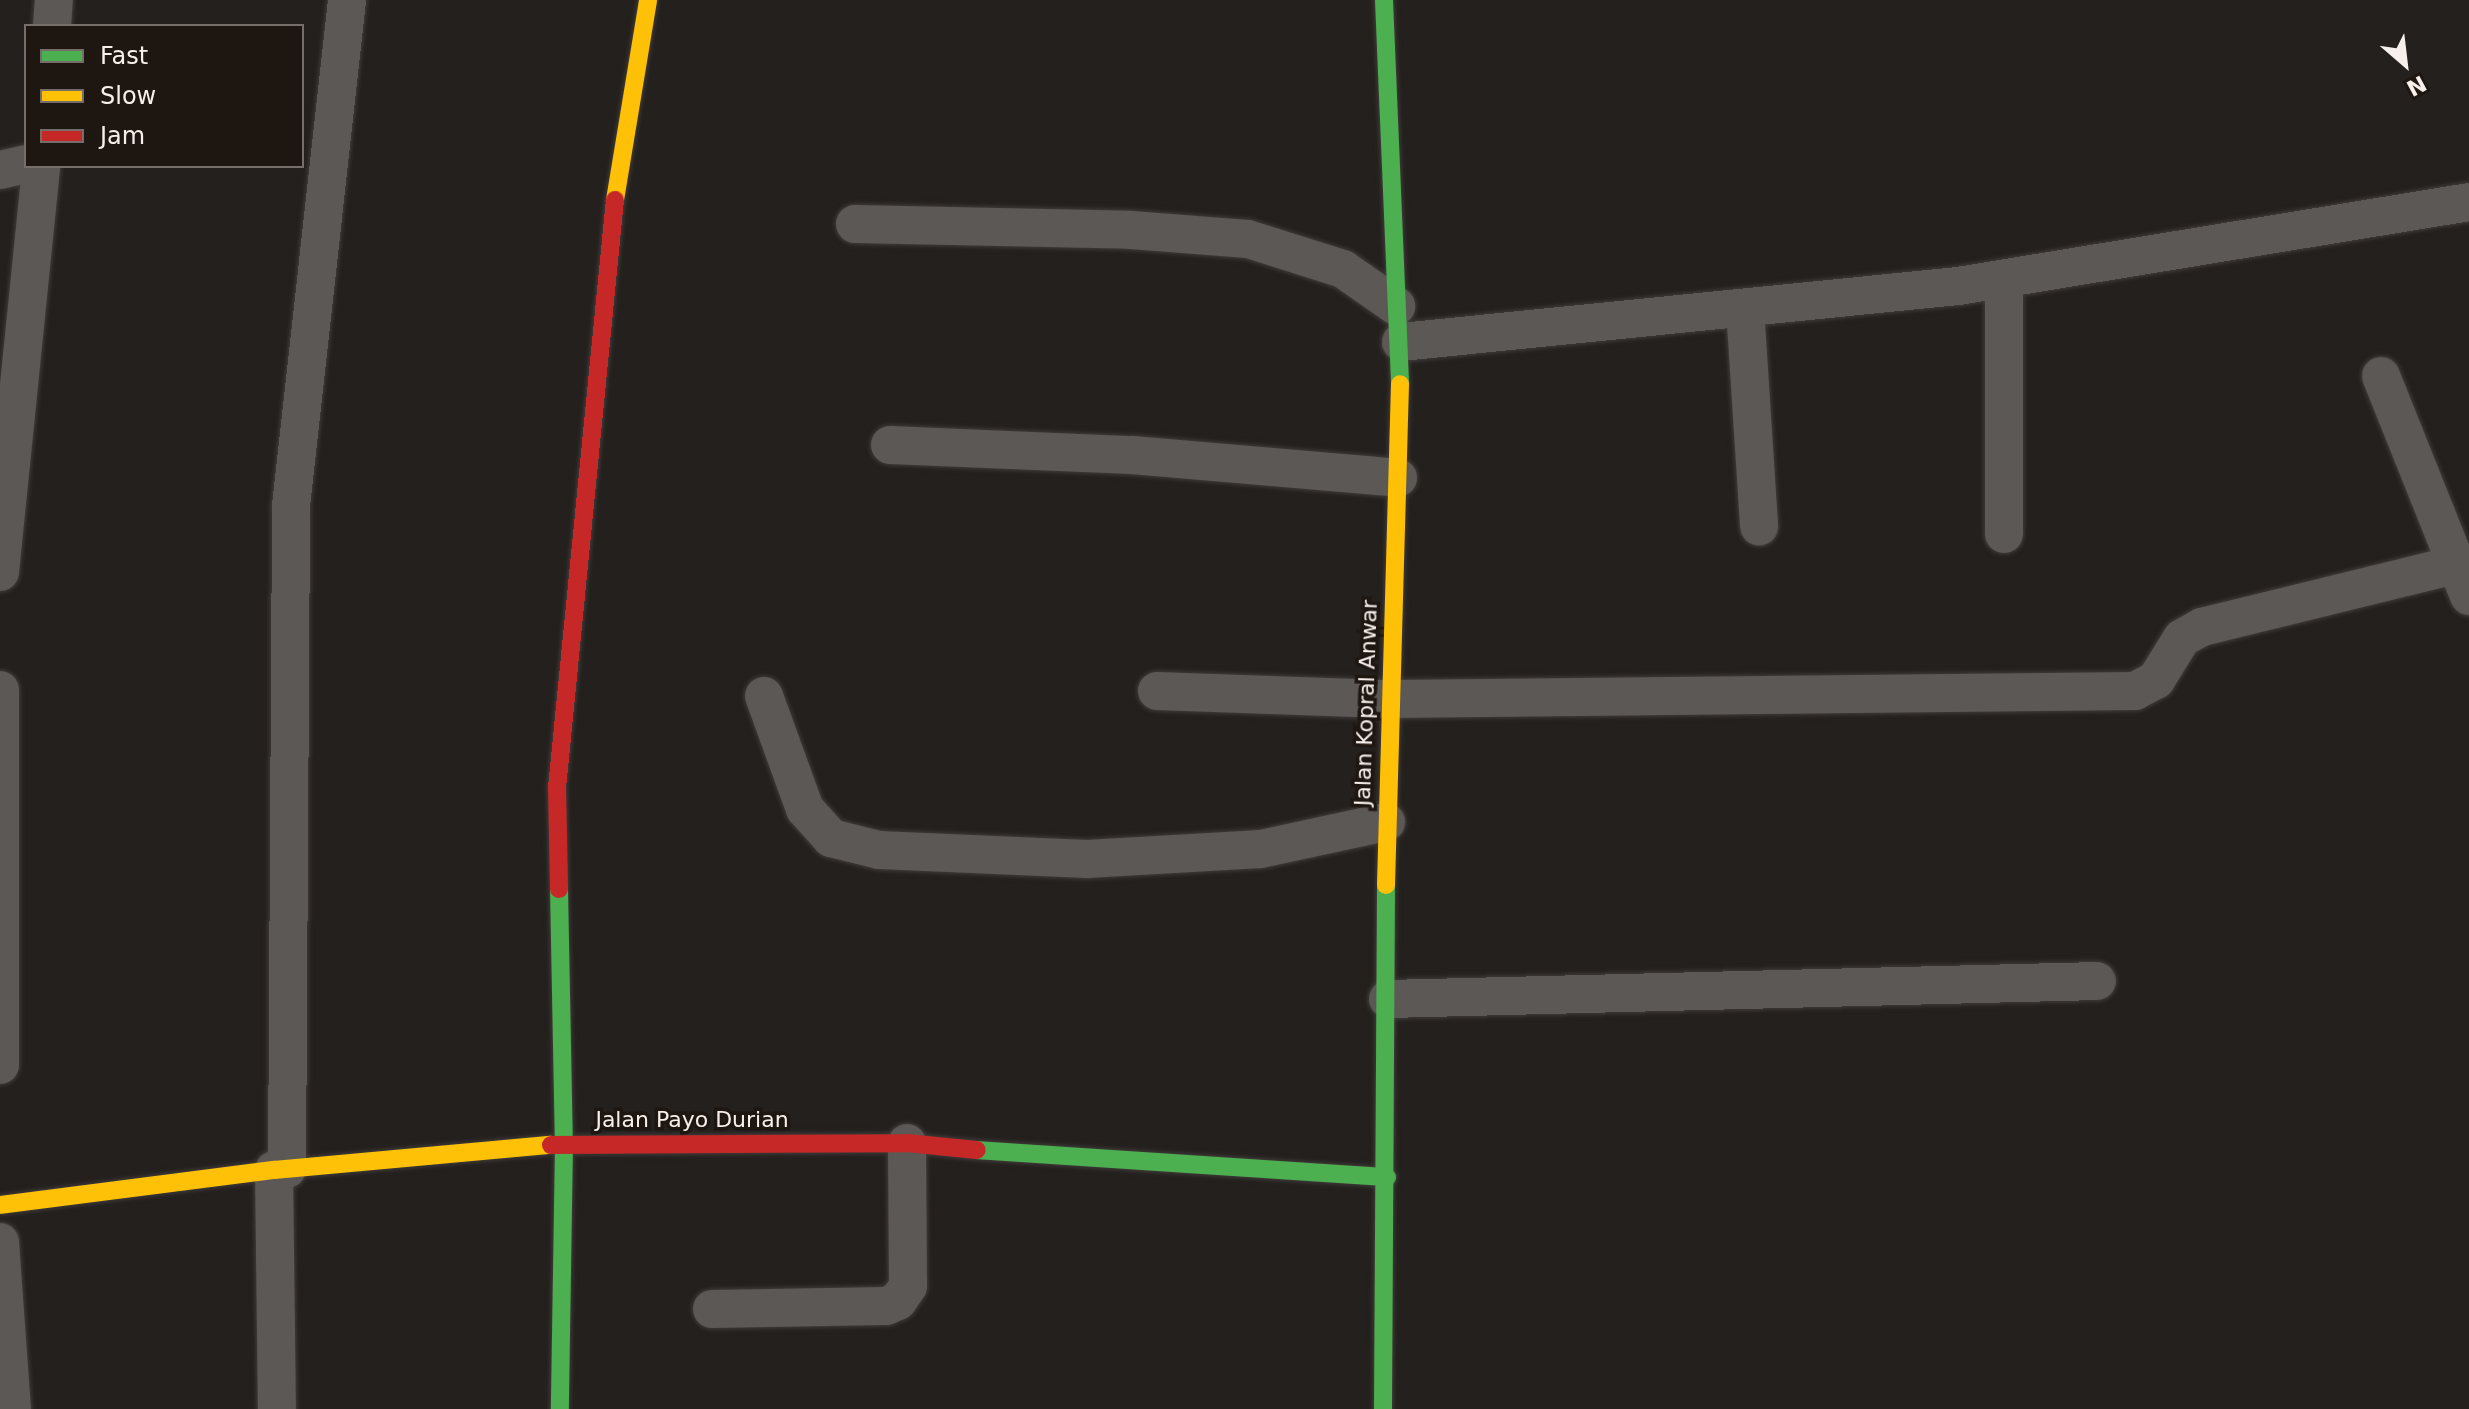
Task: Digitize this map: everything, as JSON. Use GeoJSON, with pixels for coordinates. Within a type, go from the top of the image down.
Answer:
{"type":"FeatureCollection","features":[{"type":"Feature","properties":{"kind":"street"},"geometry":{"type":"LineString","coordinates":[[52,24],[54,0]]}},
{"type":"Feature","properties":{"kind":"street"},"geometry":{"type":"LineString","coordinates":[[277,1409],[291,506],[347,0]]}},
{"type":"Feature","properties":{"kind":"street"},"geometry":{"type":"LineString","coordinates":[[560,1409],[564,1144],[557,788],[582,495],[616,186],[629,83],[648,0]]}},
{"type":"Feature","properties":{"kind":"street","name":"Jalan Kopral Anwar"},"geometry":{"type":"LineString","coordinates":[[1383,1409],[1388,999],[1386,822],[1398,478],[1394,147],[1384,0]]}},
{"type":"Feature","properties":{"kind":"street"},"geometry":{"type":"LineString","coordinates":[[0,170],[24,164]]}},
{"type":"Feature","properties":{"kind":"street"},"geometry":{"type":"LineString","coordinates":[[0,572],[41,168]]}},
{"type":"Feature","properties":{"kind":"street"},"geometry":{"type":"LineString","coordinates":[[855,224],[1131,230],[1248,239],[1343,269],[1398,324],[1745,308],[2004,279],[2469,202]]}},
{"type":"Feature","properties":{"kind":"street"},"geometry":{"type":"LineString","coordinates":[[2004,279],[2004,534]]}},
{"type":"Feature","properties":{"kind":"street"},"geometry":{"type":"LineString","coordinates":[[1745,308],[1759,527]]}},
{"type":"Feature","properties":{"kind":"street"},"geometry":{"type":"LineString","coordinates":[[1157,691],[1391,699],[2135,691],[2156,680],[2182,638],[2202,627],[2462,580],[2381,376]]}},
{"type":"Feature","properties":{"kind":"street"},"geometry":{"type":"LineString","coordinates":[[890,445],[1132,455],[1398,478]]}},
{"type":"Feature","properties":{"kind":"street"},"geometry":{"type":"LineString","coordinates":[[0,690],[0,1065]]}},
{"type":"Feature","properties":{"kind":"street"},"geometry":{"type":"LineString","coordinates":[[764,696],[805,809],[831,838],[879,850],[1087,859],[1261,849],[1386,822]]}},
{"type":"Feature","properties":{"kind":"street"},"geometry":{"type":"LineString","coordinates":[[1388,999],[2097,981]]}},
{"type":"Feature","properties":{"kind":"street"},"geometry":{"type":"LineString","coordinates":[[712,1309],[886,1306],[898,1301],[908,1286],[907,1143]]}},
{"type":"Feature","properties":{"kind":"street","name":"Jalan Payo Durian"},"geometry":{"type":"LineString","coordinates":[[0,1205],[280,1170],[564,1144],[907,1143],[1081,1160],[1387,1177]]}},
{"type":"Feature","properties":{"kind":"street"},"geometry":{"type":"LineString","coordinates":[[0,1242],[12,1409]]}},
{"type":"Feature","properties":{"kind":"traffic: fast"},"geometry":{"type":"LineString","coordinates":[[1384,0],[1400,384]]}},
{"type":"Feature","properties":{"kind":"traffic: fast"},"geometry":{"type":"LineString","coordinates":[[1383,1409],[1386,885]]}},
{"type":"Feature","properties":{"kind":"traffic: fast"},"geometry":{"type":"LineString","coordinates":[[559,889],[564,1144],[560,1409]]}},
{"type":"Feature","properties":{"kind":"traffic: fast"},"geometry":{"type":"LineString","coordinates":[[977,1150],[1387,1177]]}},
{"type":"Feature","properties":{"kind":"traffic: slow"},"geometry":{"type":"LineString","coordinates":[[615,200],[648,0]]}},
{"type":"Feature","properties":{"kind":"traffic: slow"},"geometry":{"type":"LineString","coordinates":[[1386,885],[1400,384]]}},
{"type":"Feature","properties":{"kind":"traffic: slow"},"geometry":{"type":"LineString","coordinates":[[0,1205],[274,1170],[551,1145]]}},
{"type":"Feature","properties":{"kind":"traffic: jam"},"geometry":{"type":"LineString","coordinates":[[559,889],[557,788],[615,200]]}},
{"type":"Feature","properties":{"kind":"traffic: jam"},"geometry":{"type":"LineString","coordinates":[[551,1145],[907,1143],[977,1150]]}}]}
